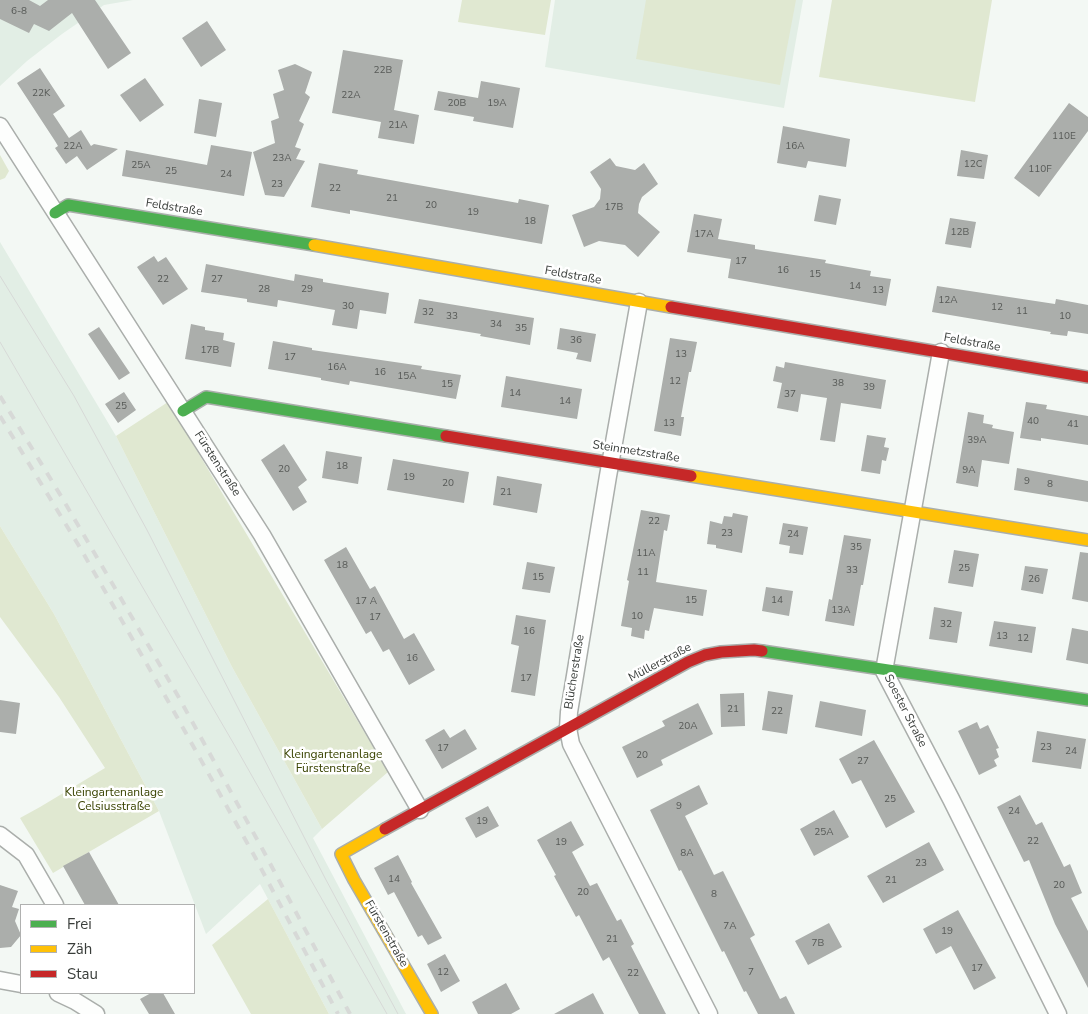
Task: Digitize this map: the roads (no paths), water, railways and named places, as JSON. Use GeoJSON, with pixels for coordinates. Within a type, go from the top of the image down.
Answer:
{"type":"FeatureCollection","features":[{"type":"Feature","properties":{"kind":"street","name":"Fürstenstraße"},"geometry":{"type":"LineString","coordinates":[[0,126],[272,551],[420,810]]}},
{"type":"Feature","properties":{"kind":"street","name":"Feldstraße"},"geometry":{"type":"LineString","coordinates":[[55,213],[68,205],[1088,377]]}},
{"type":"Feature","properties":{"kind":"street","name":"Blücherstraße"},"geometry":{"type":"LineString","coordinates":[[639,302],[568,712],[568,728],[572,744],[709,1014]]}},
{"type":"Feature","properties":{"kind":"street","name":"Soester Straße"},"geometry":{"type":"LineString","coordinates":[[941,352],[884,671],[951,799],[1058,1014]]}},
{"type":"Feature","properties":{"kind":"street","name":"Steinmetzstraße"},"geometry":{"type":"LineString","coordinates":[[183,411],[206,397],[1088,540]]}},
{"type":"Feature","properties":{"kind":"street","name":"Müllerstraße"},"geometry":{"type":"LineString","coordinates":[[341,854],[688,662],[705,655],[754,650],[884,671],[1088,700]]}},
{"type":"Feature","properties":{"kind":"street"},"geometry":{"type":"LineString","coordinates":[[0,834],[26,855],[54,904]]}},
{"type":"Feature","properties":{"kind":"street","name":"Fürstenstraße"},"geometry":{"type":"LineString","coordinates":[[341,854],[354,880],[432,1014]]}},
{"type":"Feature","properties":{"kind":"street"},"geometry":{"type":"LineString","coordinates":[[0,980],[20,984]]}},
{"type":"Feature","properties":{"kind":"street"},"geometry":{"type":"LineString","coordinates":[[63,994],[77,997],[96,1014]]}},
{"type":"Feature","properties":{"kind":"tram line"},"geometry":{"type":"LineString","coordinates":[[0,276],[74,396],[147,530],[325,878],[398,1014]]}},
{"type":"Feature","properties":{"kind":"tram line"},"geometry":{"type":"LineString","coordinates":[[0,342],[235,746],[387,1014]]}},
{"type":"Feature","properties":{"kind":"railway"},"geometry":{"type":"LineString","coordinates":[[0,396],[178,696],[350,1014]]}},
{"type":"Feature","properties":{"kind":"railway"},"geometry":{"type":"LineString","coordinates":[[0,416],[79,546],[168,701],[255,857],[338,1014]]}},
{"type":"Feature","properties":{"kind":"park label","name":"Kleingartenanlage Fürstenstraße"},"geometry":{"type":"Point","coordinates":[333,762]}},
{"type":"Feature","properties":{"kind":"park label","name":"Kleingartenanlage Celsiusstraße"},"geometry":{"type":"Point","coordinates":[114,800]}}]}
